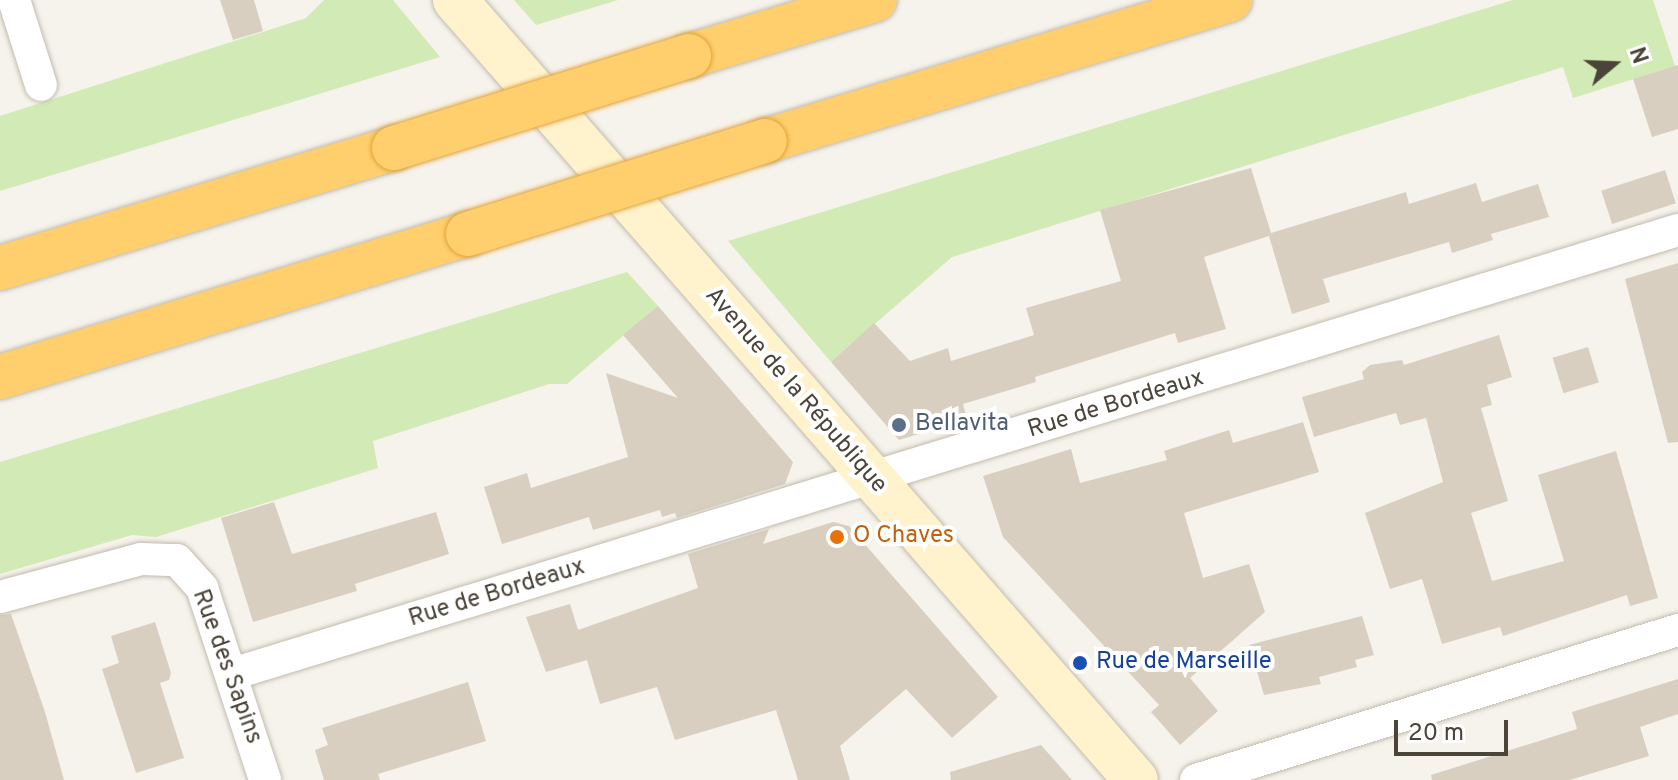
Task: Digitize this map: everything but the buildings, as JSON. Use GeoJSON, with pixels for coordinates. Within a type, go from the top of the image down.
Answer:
{"type":"FeatureCollection","features":[{"type":"Feature","properties":{"kind":"highway"},"geometry":{"type":"LineString","coordinates":[[0,268],[875,0]]}},
{"type":"Feature","properties":{"kind":"highway"},"geometry":{"type":"LineString","coordinates":[[0,377],[1230,0]]}},
{"type":"Feature","properties":{"kind":"main road","name":"Avenue de la République"},"geometry":{"type":"LineString","coordinates":[[455,0],[1136,780]]}},
{"type":"Feature","properties":{"kind":"street"},"geometry":{"type":"LineString","coordinates":[[14,0],[41,85]]}},
{"type":"Feature","properties":{"kind":"street","name":"Rue de Bordeaux"},"geometry":{"type":"LineString","coordinates":[[232,674],[1678,230]]}},
{"type":"Feature","properties":{"kind":"street","name":"Rue des Sapins"},"geometry":{"type":"LineString","coordinates":[[0,597],[141,559],[177,560],[202,588],[265,780]]}},
{"type":"Feature","properties":{"kind":"street"},"geometry":{"type":"LineString","coordinates":[[1196,780],[1678,630]]}},
{"type":"Feature","properties":{"kind":"green space"},"geometry":{"type":"Polygon","coordinates":[[[324,0],[393,0],[440,57],[0,191],[0,116],[306,18],[324,0]]]}},
{"type":"Feature","properties":{"kind":"green space"},"geometry":{"type":"Polygon","coordinates":[[[514,0],[618,0],[536,25],[514,0]]]}},
{"type":"Feature","properties":{"kind":"green space"},"geometry":{"type":"Polygon","coordinates":[[[1513,0],[1653,0],[1675,66],[1573,98],[1563,67],[952,257],[831,362],[728,241],[1513,0]]]}},
{"type":"Feature","properties":{"kind":"green space"},"geometry":{"type":"Polygon","coordinates":[[[627,272],[658,306],[567,384],[549,384],[373,441],[378,468],[156,537],[132,535],[0,574],[0,462],[627,272]]]}},
{"type":"Feature","properties":{"kind":"place","name":"Bellavita"},"geometry":{"type":"Point","coordinates":[899,425]}},
{"type":"Feature","properties":{"kind":"place","name":"O Chaves"},"geometry":{"type":"Point","coordinates":[837,537]}},
{"type":"Feature","properties":{"kind":"place","name":"Rue de Marseille"},"geometry":{"type":"Point","coordinates":[1080,663]}}]}
